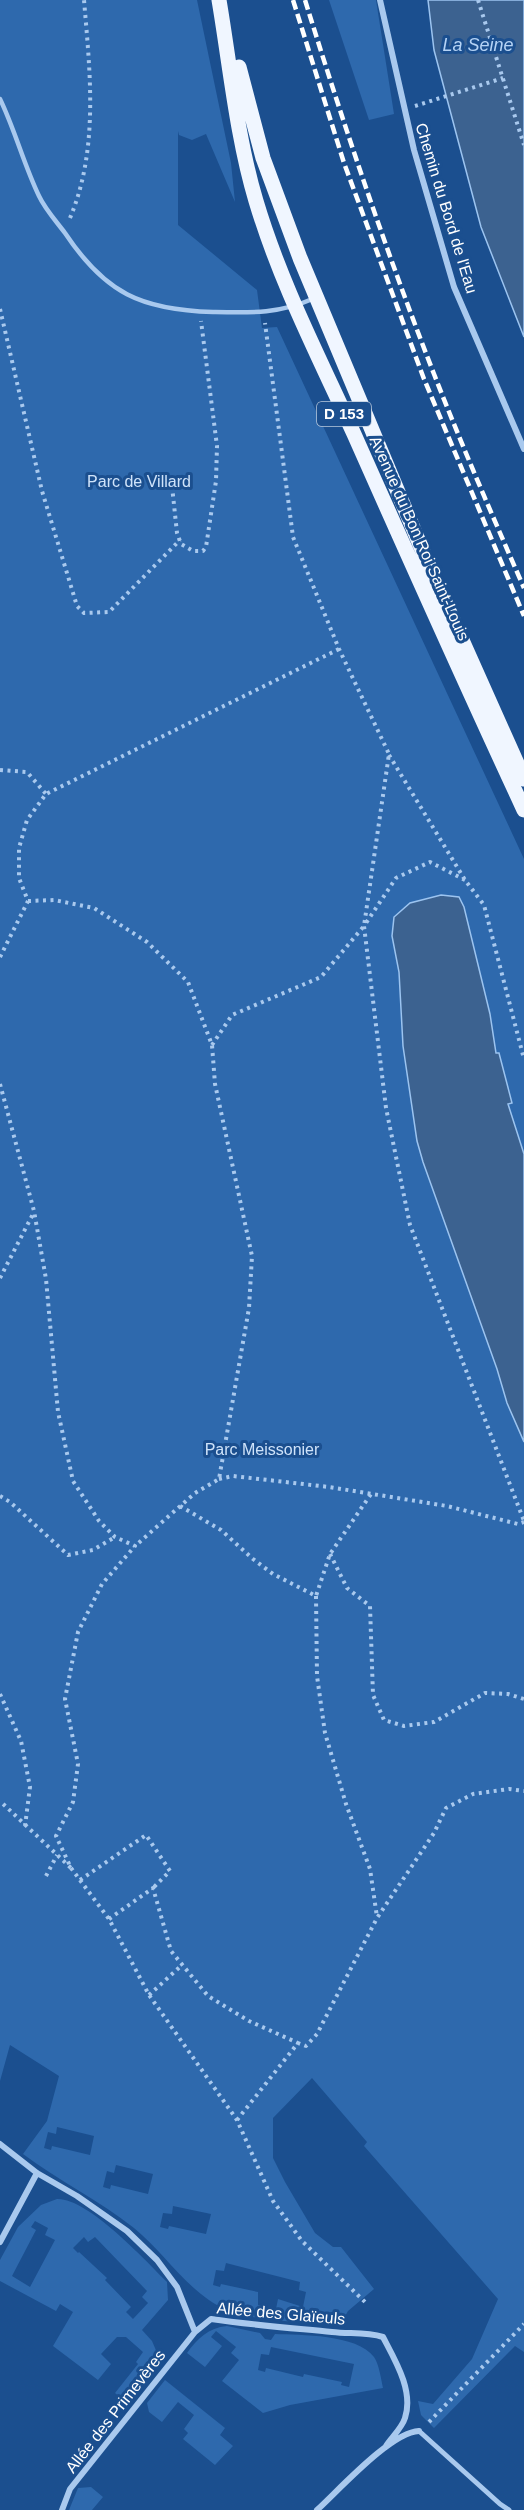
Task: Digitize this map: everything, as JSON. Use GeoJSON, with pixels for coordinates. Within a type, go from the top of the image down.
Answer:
{"type":"FeatureCollection","features":[{"type":"Feature","properties":{"kind":"main road","name":"Avenue du Bon Roi Saint-Louis"},"geometry":{"type":"LineString","coordinates":[[220,0],[263,158],[316,298],[419,544],[524,779]]}},
{"type":"Feature","properties":{"kind":"main road","name":"Avenue du Bon Roi Saint-Louis"},"geometry":{"type":"LineString","coordinates":[[220,0],[255,199],[294,307],[524,810]]}},
{"type":"Feature","properties":{"kind":"street","name":"Chemin du Bord de l'Eau"},"geometry":{"type":"LineString","coordinates":[[380,0],[404,108],[454,287],[524,449]]}},
{"type":"Feature","properties":{"kind":"street"},"geometry":{"type":"LineString","coordinates":[[0,2144],[37,2173],[78,2196],[127,2231],[157,2260],[177,2287],[195,2332]]}},
{"type":"Feature","properties":{"kind":"street"},"geometry":{"type":"LineString","coordinates":[[0,2242],[37,2173]]}},
{"type":"Feature","properties":{"kind":"street","name":"Allée des Glaïeuls"},"geometry":{"type":"LineString","coordinates":[[195,2332],[211,2319],[253,2326],[342,2333],[368,2332],[383,2337],[400,2370],[406,2398],[405,2419],[386,2446]]}},
{"type":"Feature","properties":{"kind":"street","name":"Allée des Primevères"},"geometry":{"type":"LineString","coordinates":[[62,2510],[70,2489],[195,2332]]}},
{"type":"Feature","properties":{"kind":"street"},"geometry":{"type":"LineString","coordinates":[[317,2510],[386,2446],[410,2431],[419,2431],[509,2510]]}},
{"type":"Feature","properties":{"kind":"lane"},"geometry":{"type":"LineString","coordinates":[[0,99],[39,197],[82,259],[105,282],[129,297],[163,308],[200,312],[264,313],[294,307],[316,298]]}},
{"type":"Feature","properties":{"kind":"path"},"geometry":{"type":"LineString","coordinates":[[64,233],[77,201],[88,140],[92,86],[84,0]]}},
{"type":"Feature","properties":{"kind":"path"},"geometry":{"type":"LineString","coordinates":[[478,0],[524,145]]}},
{"type":"Feature","properties":{"kind":"path"},"geometry":{"type":"LineString","coordinates":[[404,108],[436,101],[503,78]]}},
{"type":"Feature","properties":{"kind":"path"},"geometry":{"type":"LineString","coordinates":[[0,309],[42,491],[77,606],[84,613],[109,612],[180,540]]}},
{"type":"Feature","properties":{"kind":"path"},"geometry":{"type":"LineString","coordinates":[[172,486],[181,544],[193,550],[203,551],[206,546],[216,482],[217,446],[200,312]]}},
{"type":"Feature","properties":{"kind":"path"},"geometry":{"type":"LineString","coordinates":[[264,313],[293,537],[339,649],[389,754],[465,880],[484,904],[524,1059]]}},
{"type":"Feature","properties":{"kind":"path"},"geometry":{"type":"LineString","coordinates":[[0,957],[28,901],[19,878],[19,848],[27,820],[46,794],[339,649]]}},
{"type":"Feature","properties":{"kind":"path"},"geometry":{"type":"LineString","coordinates":[[71,1868],[56,1836],[73,1802],[78,1764],[65,1699],[78,1632],[102,1584],[135,1546],[195,1493],[219,1479],[233,1476],[447,1506],[518,1524],[524,1521],[410,1225],[386,1108],[364,926],[389,754]]}},
{"type":"Feature","properties":{"kind":"path"},"geometry":{"type":"LineString","coordinates":[[0,770],[27,772],[46,794]]}},
{"type":"Feature","properties":{"kind":"path"},"geometry":{"type":"LineString","coordinates":[[212,1045],[232,1015],[321,977],[364,926],[396,878],[430,862],[465,880]]}},
{"type":"Feature","properties":{"kind":"path"},"geometry":{"type":"LineString","coordinates":[[28,901],[54,900],[94,908],[147,942],[188,982],[212,1045],[215,1084],[252,1256],[249,1308],[219,1479]]}},
{"type":"Feature","properties":{"kind":"path"},"geometry":{"type":"LineString","coordinates":[[0,1084],[34,1211],[46,1279],[58,1412],[73,1481],[99,1521],[115,1537],[135,1546]]}},
{"type":"Feature","properties":{"kind":"path"},"geometry":{"type":"LineString","coordinates":[[0,1278],[34,1211]]}},
{"type":"Feature","properties":{"kind":"path"},"geometry":{"type":"LineString","coordinates":[[371,1494],[330,1554],[316,1596],[317,1676],[325,1733],[346,1804],[370,1869],[377,1918]]}},
{"type":"Feature","properties":{"kind":"path"},"geometry":{"type":"LineString","coordinates":[[0,1496],[10,1502],[68,1555],[93,1551],[115,1537]]}},
{"type":"Feature","properties":{"kind":"path"},"geometry":{"type":"LineString","coordinates":[[180,1506],[221,1530],[273,1574],[316,1596]]}},
{"type":"Feature","properties":{"kind":"path"},"geometry":{"type":"LineString","coordinates":[[330,1554],[347,1588],[370,1606],[373,1695],[384,1720],[404,1726],[434,1722],[485,1693],[508,1694],[524,1700]]}},
{"type":"Feature","properties":{"kind":"path"},"geometry":{"type":"LineString","coordinates":[[0,1694],[21,1741],[28,1775],[30,1787],[24,1826]]}},
{"type":"Feature","properties":{"kind":"path"},"geometry":{"type":"LineString","coordinates":[[153,1888],[171,1950],[208,1996],[249,2021],[306,2046],[317,2034],[377,1918],[434,1833],[446,1808],[473,1794],[509,1789],[524,1791]]}},
{"type":"Feature","properties":{"kind":"path"},"geometry":{"type":"LineString","coordinates":[[0,1801],[71,1868],[109,1919],[148,1995],[237,2120],[273,2201],[302,2241],[365,2302]]}},
{"type":"Feature","properties":{"kind":"path"},"geometry":{"type":"LineString","coordinates":[[80,1880],[146,1835],[170,1871],[153,1888],[109,1919]]}},
{"type":"Feature","properties":{"kind":"path"},"geometry":{"type":"LineString","coordinates":[[46,1876],[57,1855]]}},
{"type":"Feature","properties":{"kind":"path"},"geometry":{"type":"LineString","coordinates":[[148,1995],[182,1965]]}},
{"type":"Feature","properties":{"kind":"path"},"geometry":{"type":"LineString","coordinates":[[237,2120],[298,2043]]}},
{"type":"Feature","properties":{"kind":"path"},"geometry":{"type":"LineString","coordinates":[[419,2431],[470,2382],[524,2324]]}},
{"type":"Feature","properties":{"kind":"green space","name":"Parc Meissonier"},"geometry":{"type":"Polygon","coordinates":[[[0,0],[197,0],[231,163],[235,202],[206,134],[192,140],[179,135],[178,131],[178,225],[257,290],[262,328],[277,327],[524,859],[524,2352],[515,2346],[434,2428],[421,2415],[418,2401],[433,2404],[472,2359],[498,2299],[364,2146],[367,2142],[312,2078],[273,2118],[273,2158],[315,2233],[333,2247],[341,2247],[374,2289],[348,2311],[340,2325],[252,2317],[227,2310],[213,2303],[189,2283],[134,2228],[23,2154],[47,2121],[59,2076],[10,2045],[0,2081],[0,0]],[[57,2127],[56,2134],[48,2132],[44,2148],[51,2150],[52,2146],[90,2155],[94,2136],[57,2127]],[[116,2165],[114,2173],[107,2171],[103,2187],[110,2189],[111,2185],[148,2194],[153,2174],[116,2165]],[[173,2206],[172,2214],[163,2213],[160,2227],[168,2229],[169,2226],[206,2234],[211,2214],[173,2206]],[[226,2263],[224,2271],[216,2270],[213,2285],[220,2287],[221,2284],[258,2292],[258,2305],[276,2309],[278,2299],[303,2307],[306,2292],[299,2290],[300,2282],[226,2263]]]}},
{"type":"Feature","properties":{"kind":"green space"},"geometry":{"type":"Polygon","coordinates":[[[329,0],[376,0],[394,114],[369,120],[329,0]]]}},
{"type":"Feature","properties":{"kind":"green space"},"geometry":{"type":"Polygon","coordinates":[[[57,2199],[70,2201],[84,2208],[131,2246],[167,2282],[168,2300],[142,2330],[152,2341],[161,2362],[127,2403],[115,2393],[138,2364],[136,2362],[143,2352],[126,2337],[117,2337],[101,2354],[111,2364],[98,2380],[53,2346],[73,2312],[60,2304],[56,2311],[0,2281],[0,2260],[18,2227],[41,2205],[57,2199]],[[35,2221],[31,2227],[36,2230],[12,2276],[30,2287],[55,2240],[45,2235],[48,2228],[35,2221]],[[84,2237],[73,2248],[107,2278],[105,2280],[131,2307],[126,2312],[133,2319],[148,2303],[142,2297],[147,2291],[95,2237],[88,2242],[84,2237]]]}},
{"type":"Feature","properties":{"kind":"green space"},"geometry":{"type":"Polygon","coordinates":[[[227,2326],[260,2333],[265,2339],[271,2340],[275,2334],[299,2335],[328,2337],[355,2344],[366,2349],[374,2357],[383,2388],[290,2405],[263,2413],[222,2381],[239,2360],[231,2353],[236,2347],[216,2331],[211,2337],[222,2346],[205,2367],[187,2353],[204,2335],[214,2329],[227,2326]],[[271,2347],[269,2355],[261,2354],[258,2370],[265,2372],[266,2368],[303,2377],[304,2374],[342,2382],[341,2385],[349,2387],[354,2364],[271,2347]]]}},
{"type":"Feature","properties":{"kind":"green space"},"geometry":{"type":"Polygon","coordinates":[[[165,2380],[225,2428],[220,2435],[233,2446],[215,2465],[183,2439],[188,2433],[184,2429],[194,2415],[178,2402],[162,2422],[149,2412],[147,2403],[165,2380]]]}},
{"type":"Feature","properties":{"kind":"green space"},"geometry":{"type":"Polygon","coordinates":[[[91,2487],[103,2497],[92,2510],[69,2510],[78,2488],[91,2487]]]}},
{"type":"Feature","properties":{"kind":"water","name":"La Seine"},"geometry":{"type":"Polygon","coordinates":[[[428,0],[524,0],[524,337],[481,227],[434,50],[428,0]]]}},
{"type":"Feature","properties":{"kind":"water"},"geometry":{"type":"Polygon","coordinates":[[[441,895],[459,897],[464,907],[490,1014],[496,1053],[499,1053],[512,1103],[508,1104],[524,1154],[524,1442],[507,1403],[417,1141],[403,1046],[399,972],[392,936],[394,917],[410,903],[441,895]]]}},
{"type":"Feature","properties":{"kind":"railway"},"geometry":{"type":"LineString","coordinates":[[293,0],[344,163],[424,379],[524,616]]}},
{"type":"Feature","properties":{"kind":"railway"},"geometry":{"type":"LineString","coordinates":[[305,0],[366,188],[416,328],[524,588]]}},
{"type":"Feature","properties":{"kind":"park label","name":"Parc de Villard"},"geometry":{"type":"Point","coordinates":[139,481]}}]}
